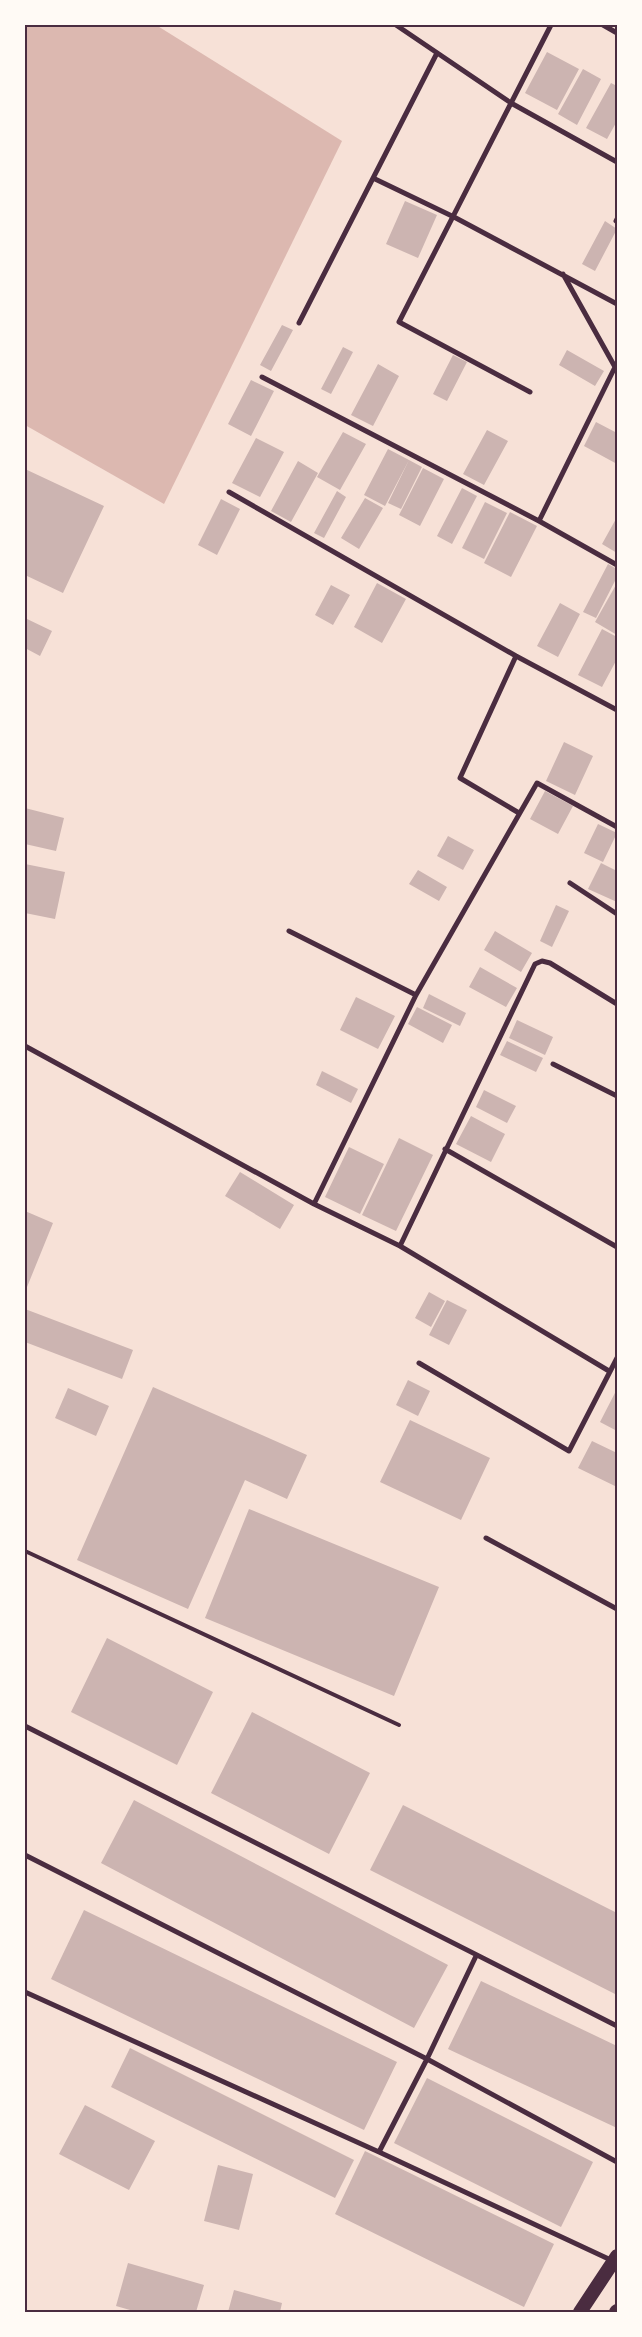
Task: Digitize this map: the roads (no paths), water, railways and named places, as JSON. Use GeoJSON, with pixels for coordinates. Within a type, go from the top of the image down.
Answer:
{"type":"FeatureCollection","features":[{"type":"Feature","properties":{"kind":"highway"},"geometry":{"type":"LineString","coordinates":[[580,2312],[615,2258]]}},
{"type":"Feature","properties":{"kind":"street"},"geometry":{"type":"LineString","coordinates":[[396,25],[511,103],[617,162]]}},
{"type":"Feature","properties":{"kind":"street"},"geometry":{"type":"LineString","coordinates":[[530,392],[399,322],[551,25]]}},
{"type":"Feature","properties":{"kind":"street"},"geometry":{"type":"LineString","coordinates":[[603,25],[617,33]]}},
{"type":"Feature","properties":{"kind":"street"},"geometry":{"type":"LineString","coordinates":[[299,323],[438,53]]}},
{"type":"Feature","properties":{"kind":"street"},"geometry":{"type":"LineString","coordinates":[[373,178],[454,217],[617,304]]}},
{"type":"Feature","properties":{"kind":"street"},"geometry":{"type":"LineString","coordinates":[[539,521],[616,365],[562,273]]}},
{"type":"Feature","properties":{"kind":"street"},"geometry":{"type":"LineString","coordinates":[[262,377],[539,521],[617,565]]}},
{"type":"Feature","properties":{"kind":"street"},"geometry":{"type":"LineString","coordinates":[[229,492],[516,656],[617,710]]}},
{"type":"Feature","properties":{"kind":"street"},"geometry":{"type":"LineString","coordinates":[[516,656],[460,778],[520,813]]}},
{"type":"Feature","properties":{"kind":"street"},"geometry":{"type":"LineString","coordinates":[[314,1204],[416,995],[537,783],[617,827]]}},
{"type":"Feature","properties":{"kind":"street"},"geometry":{"type":"LineString","coordinates":[[570,883],[617,914]]}},
{"type":"Feature","properties":{"kind":"street"},"geometry":{"type":"LineString","coordinates":[[289,931],[416,995]]}},
{"type":"Feature","properties":{"kind":"street"},"geometry":{"type":"LineString","coordinates":[[400,1246],[535,964],[542,961],[550,963],[617,1004]]}},
{"type":"Feature","properties":{"kind":"street"},"geometry":{"type":"LineString","coordinates":[[25,1046],[314,1204],[400,1246],[609,1371]]}},
{"type":"Feature","properties":{"kind":"street"},"geometry":{"type":"LineString","coordinates":[[553,1064],[617,1096]]}},
{"type":"Feature","properties":{"kind":"street"},"geometry":{"type":"LineString","coordinates":[[445,1149],[617,1247]]}},
{"type":"Feature","properties":{"kind":"street"},"geometry":{"type":"LineString","coordinates":[[419,1363],[569,1451],[617,1358]]}},
{"type":"Feature","properties":{"kind":"street"},"geometry":{"type":"LineString","coordinates":[[486,1538],[617,1609]]}},
{"type":"Feature","properties":{"kind":"street"},"geometry":{"type":"LineString","coordinates":[[25,1726],[617,2026]]}},
{"type":"Feature","properties":{"kind":"street"},"geometry":{"type":"LineString","coordinates":[[25,1855],[427,2059],[617,2162]]}},
{"type":"Feature","properties":{"kind":"street"},"geometry":{"type":"LineString","coordinates":[[379,2152],[427,2059],[476,1956]]}},
{"type":"Feature","properties":{"kind":"street"},"geometry":{"type":"LineString","coordinates":[[25,1992],[615,2258]]}},
{"type":"Feature","properties":{"kind":"lane"},"geometry":{"type":"LineString","coordinates":[[25,1551],[399,1725]]}}]}
